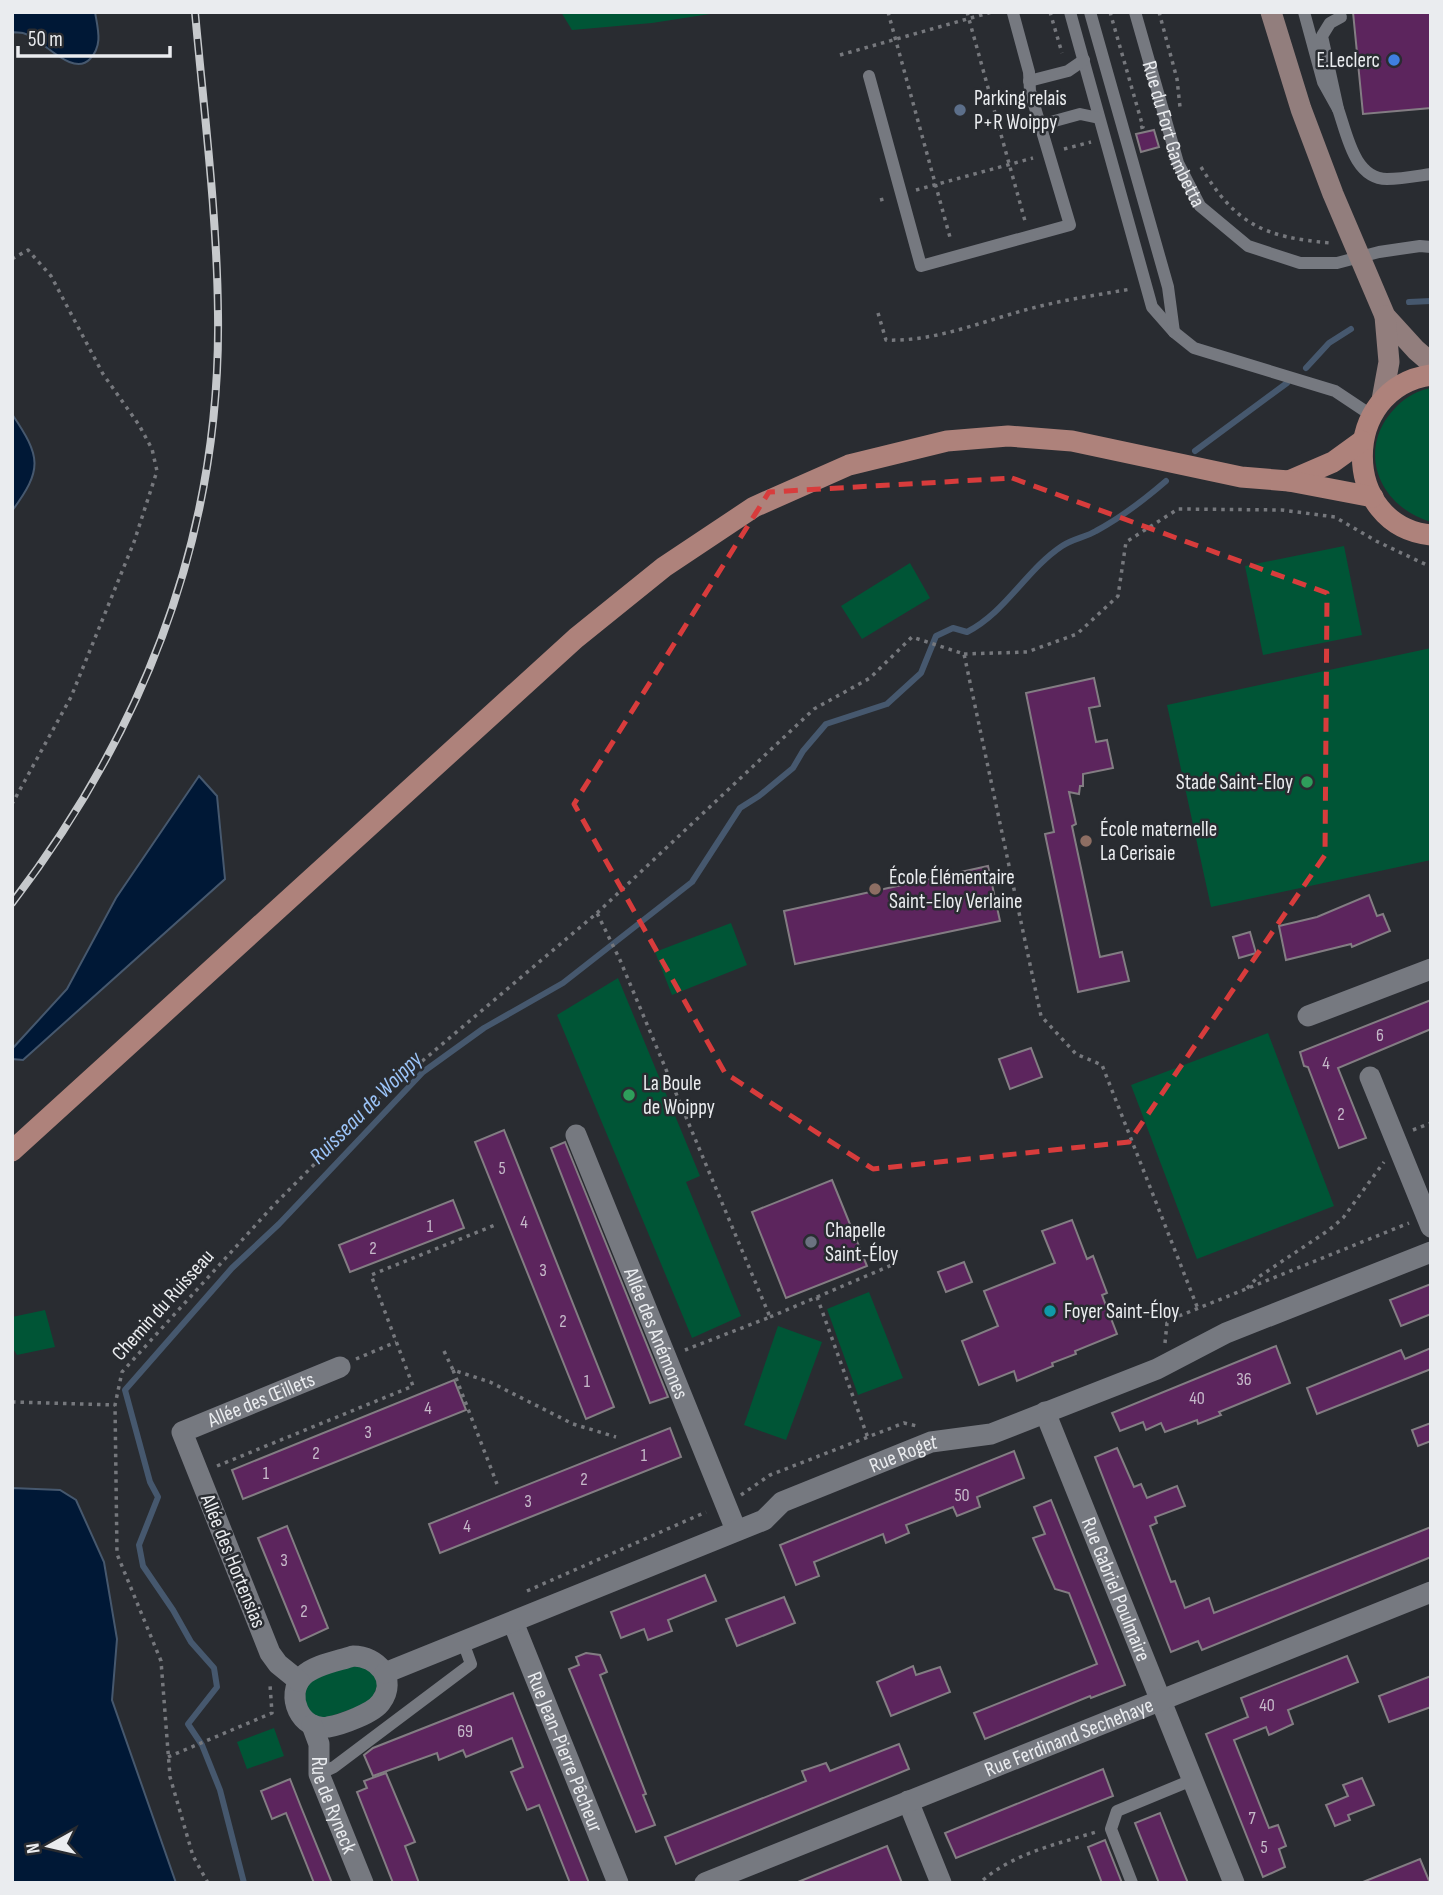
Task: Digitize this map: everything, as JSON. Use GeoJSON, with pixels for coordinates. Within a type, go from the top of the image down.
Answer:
{"type":"FeatureCollection","features":[{"type":"Feature","properties":{"kind":"main road"},"geometry":{"type":"LineString","coordinates":[[1271,12],[1301,109],[1385,316],[1431,363]]}},
{"type":"Feature","properties":{"kind":"main road"},"geometry":{"type":"LineString","coordinates":[[1385,316],[1389,362],[1377,407],[1362,441],[1363,470],[1373,497],[1386,514],[1403,526],[1431,535]]}},
{"type":"Feature","properties":{"kind":"main road"},"geometry":{"type":"LineString","coordinates":[[1377,407],[1399,386],[1420,376],[1431,375]]}},
{"type":"Feature","properties":{"kind":"main road"},"geometry":{"type":"LineString","coordinates":[[12,1151],[576,638],[664,567],[754,507],[849,466],[947,441],[1008,436],[1072,441],[1241,477],[1289,481],[1373,497]]}},
{"type":"Feature","properties":{"kind":"main road"},"geometry":{"type":"LineString","coordinates":[[1289,481],[1333,462],[1362,441]]}},
{"type":"Feature","properties":{"kind":"street"},"geometry":{"type":"LineString","coordinates":[[1308,1016],[1431,969]]}},
{"type":"Feature","properties":{"kind":"street"},"geometry":{"type":"LineString","coordinates":[[1370,1077],[1431,1227]]}},
{"type":"Feature","properties":{"kind":"street","name":"Allée des Anémones"},"geometry":{"type":"LineString","coordinates":[[576,1135],[736,1530]]}},
{"type":"Feature","properties":{"kind":"street","name":"Rue Roget"},"geometry":{"type":"LineString","coordinates":[[385,1673],[764,1520],[782,1502],[931,1442],[991,1434],[1157,1369],[1226,1333],[1431,1252]]}},
{"type":"Feature","properties":{"kind":"street","name":"Allée des Œillets"},"geometry":{"type":"LineString","coordinates":[[182,1432],[340,1367]]}},
{"type":"Feature","properties":{"kind":"street","name":"Rue Gabriel Poulmaire"},"geometry":{"type":"LineString","coordinates":[[1045,1412],[1234,1883]]}},
{"type":"Feature","properties":{"kind":"street","name":"Allée des Hortensias"},"geometry":{"type":"LineString","coordinates":[[182,1432],[270,1653],[278,1664],[299,1681]]}},
{"type":"Feature","properties":{"kind":"street","name":"Rue Ferdinand Sechehaye"},"geometry":{"type":"LineString","coordinates":[[705,1883],[1431,1592]]}},
{"type":"Feature","properties":{"kind":"street","name":"Rue Jean-Pierre Pêcheur"},"geometry":{"type":"LineString","coordinates":[[513,1622],[618,1883]]}},
{"type":"Feature","properties":{"kind":"street"},"geometry":{"type":"LineString","coordinates":[[353,1656],[372,1659],[385,1673],[386,1694],[374,1710],[330,1727],[312,1725],[302,1717],[296,1707],[294,1692],[305,1673],[353,1656]]}},
{"type":"Feature","properties":{"kind":"street","name":"Rue de Ryneck"},"geometry":{"type":"LineString","coordinates":[[312,1725],[319,1744],[319,1774],[363,1883]]}},
{"type":"Feature","properties":{"kind":"street"},"geometry":{"type":"LineString","coordinates":[[908,1801],[941,1883]]}},
{"type":"Feature","properties":{"kind":"lane"},"geometry":{"type":"LineString","coordinates":[[1070,12],[1152,307],[1174,332],[1194,348],[1335,391],[1377,407]]}},
{"type":"Feature","properties":{"kind":"lane"},"geometry":{"type":"LineString","coordinates":[[1090,12],[1168,287],[1174,332]]}},
{"type":"Feature","properties":{"kind":"lane","name":"Rue du Fort Gambetta"},"geometry":{"type":"LineString","coordinates":[[1135,12],[1178,163],[1200,206],[1248,246],[1300,263],[1337,263],[1420,246],[1431,247]]}},
{"type":"Feature","properties":{"kind":"lane"},"geometry":{"type":"LineString","coordinates":[[1304,12],[1323,82],[1338,108],[1358,163],[1365,172],[1387,179],[1431,174]]}},
{"type":"Feature","properties":{"kind":"lane"},"geometry":{"type":"LineString","coordinates":[[869,76],[921,266],[1070,225],[1040,125],[1013,13]]}},
{"type":"Feature","properties":{"kind":"lane"},"geometry":{"type":"LineString","coordinates":[[1338,108],[1322,36],[1330,23],[1341,17]]}},
{"type":"Feature","properties":{"kind":"lane"},"geometry":{"type":"LineString","coordinates":[[1029,80],[1068,71],[1084,60]]}},
{"type":"Feature","properties":{"kind":"lane"},"geometry":{"type":"LineString","coordinates":[[1040,125],[1080,114],[1099,118]]}},
{"type":"Feature","properties":{"kind":"lane"},"geometry":{"type":"LineString","coordinates":[[319,1774],[334,1767],[471,1664],[463,1642]]}},
{"type":"Feature","properties":{"kind":"lane"},"geometry":{"type":"LineString","coordinates":[[1132,1883],[1106,1830],[1116,1811],[1192,1780]]}},
{"type":"Feature","properties":{"kind":"path"},"geometry":{"type":"LineString","coordinates":[[888,12],[955,257]]}},
{"type":"Feature","properties":{"kind":"path"},"geometry":{"type":"LineString","coordinates":[[967,12],[1029,236]]}},
{"type":"Feature","properties":{"kind":"path"},"geometry":{"type":"LineString","coordinates":[[840,55],[992,12]]}},
{"type":"Feature","properties":{"kind":"path"},"geometry":{"type":"LineString","coordinates":[[1110,12],[1143,127]]}},
{"type":"Feature","properties":{"kind":"path"},"geometry":{"type":"LineString","coordinates":[[1159,12],[1177,79],[1181,117]]}},
{"type":"Feature","properties":{"kind":"path"},"geometry":{"type":"LineString","coordinates":[[880,200],[1105,138]]}},
{"type":"Feature","properties":{"kind":"path"},"geometry":{"type":"LineString","coordinates":[[1199,164],[1225,202],[1266,232],[1290,239],[1330,243]]}},
{"type":"Feature","properties":{"kind":"path"},"geometry":{"type":"LineString","coordinates":[[12,259],[28,250],[51,276],[103,374],[139,425],[152,449],[158,471],[134,542],[71,697],[12,804]]}},
{"type":"Feature","properties":{"kind":"path"},"geometry":{"type":"LineString","coordinates":[[878,313],[886,340],[904,341],[959,329],[1031,308],[1147,286]]}},
{"type":"Feature","properties":{"kind":"path"},"geometry":{"type":"LineString","coordinates":[[1198,1308],[1102,1065],[1076,1054],[1041,1016],[964,654],[1027,652],[1077,634],[1118,596],[1126,542],[1178,509],[1282,510],[1335,517],[1376,541],[1431,566]]}},
{"type":"Feature","properties":{"kind":"path","name":"Chemin du Ruisseau"},"geometry":{"type":"LineString","coordinates":[[208,1883],[193,1856],[170,1777],[161,1661],[117,1554],[115,1405],[122,1372],[273,1206],[388,1090],[597,913],[814,709],[870,678],[912,637],[964,654]]}},
{"type":"Feature","properties":{"kind":"path"},"geometry":{"type":"LineString","coordinates":[[597,913],[770,1317]]}},
{"type":"Feature","properties":{"kind":"path"},"geometry":{"type":"LineString","coordinates":[[1246,1289],[1256,1278],[1343,1218],[1382,1165],[1395,1138]]}},
{"type":"Feature","properties":{"kind":"path"},"geometry":{"type":"LineString","coordinates":[[198,1474],[412,1386],[371,1275],[495,1225]]}},
{"type":"Feature","properties":{"kind":"path"},"geometry":{"type":"LineString","coordinates":[[666,1357],[770,1317],[892,1265]]}},
{"type":"Feature","properties":{"kind":"path"},"geometry":{"type":"LineString","coordinates":[[817,1297],[868,1438]]}},
{"type":"Feature","properties":{"kind":"path"},"geometry":{"type":"LineString","coordinates":[[340,1367],[396,1342]]}},
{"type":"Feature","properties":{"kind":"path"},"geometry":{"type":"LineString","coordinates":[[444,1351],[497,1484]]}},
{"type":"Feature","properties":{"kind":"path"},"geometry":{"type":"LineString","coordinates":[[453,1370],[490,1382],[573,1424],[616,1437]]}},
{"type":"Feature","properties":{"kind":"path"},"geometry":{"type":"LineString","coordinates":[[12,1402],[115,1405]]}},
{"type":"Feature","properties":{"kind":"path"},"geometry":{"type":"LineString","coordinates":[[169,1757],[272,1713],[268,1687],[278,1664]]}},
{"type":"Feature","properties":{"kind":"path"},"geometry":{"type":"LineString","coordinates":[[983,1880],[999,1867],[1022,1856],[1106,1830]]}},
{"type":"Feature","properties":{"kind":"highlighted area"},"geometry":{"type":"Polygon","coordinates":[[[1012,478],[1327,593],[1325,855],[1129,1142],[873,1169],[725,1073],[574,804],[769,492],[1012,478]]]}},
{"type":"Feature","properties":{"kind":"green space"},"geometry":{"type":"Polygon","coordinates":[[[561,12],[723,12],[652,23],[572,30],[561,12]]]}},
{"type":"Feature","properties":{"kind":"green space"},"geometry":{"type":"Polygon","coordinates":[[[1431,388],[1431,522],[1412,514],[1397,503],[1385,489],[1375,457],[1377,439],[1384,422],[1397,406],[1412,394],[1431,388]]]}},
{"type":"Feature","properties":{"kind":"green space"},"geometry":{"type":"Polygon","coordinates":[[[1344,546],[1362,635],[1263,655],[1245,566],[1344,546]]]}},
{"type":"Feature","properties":{"kind":"green space"},"geometry":{"type":"Polygon","coordinates":[[[910,563],[930,598],[862,639],[841,606],[910,563]]]}},
{"type":"Feature","properties":{"kind":"green space","name":"Stade Saint-Eloy"},"geometry":{"type":"Polygon","coordinates":[[[1431,648],[1431,860],[1211,907],[1167,705],[1431,648]]]}},
{"type":"Feature","properties":{"kind":"green space"},"geometry":{"type":"Polygon","coordinates":[[[731,923],[747,965],[672,995],[655,952],[731,923]]]}},
{"type":"Feature","properties":{"kind":"green space","name":"La Boule de Woippy"},"geometry":{"type":"Polygon","coordinates":[[[618,978],[700,1176],[686,1182],[741,1316],[692,1338],[557,1015],[618,978]]]}},
{"type":"Feature","properties":{"kind":"green space"},"geometry":{"type":"Polygon","coordinates":[[[1268,1033],[1334,1206],[1197,1259],[1131,1085],[1268,1033]]]}},
{"type":"Feature","properties":{"kind":"green space"},"geometry":{"type":"Polygon","coordinates":[[[869,1292],[903,1378],[858,1395],[827,1309],[869,1292]]]}},
{"type":"Feature","properties":{"kind":"green space"},"geometry":{"type":"Polygon","coordinates":[[[45,1310],[55,1347],[17,1355],[12,1347],[12,1317],[45,1310]]]}},
{"type":"Feature","properties":{"kind":"green space"},"geometry":{"type":"Polygon","coordinates":[[[778,1326],[822,1342],[786,1440],[744,1425],[778,1326]]]}},
{"type":"Feature","properties":{"kind":"green space"},"geometry":{"type":"Polygon","coordinates":[[[361,1662],[380,1680],[370,1703],[319,1720],[302,1705],[309,1680],[361,1662]]]}},
{"type":"Feature","properties":{"kind":"green space"},"geometry":{"type":"Polygon","coordinates":[[[274,1728],[284,1756],[247,1769],[237,1742],[274,1728]]]}},
{"type":"Feature","properties":{"kind":"water"},"geometry":{"type":"Polygon","coordinates":[[[12,12],[95,12],[97,48],[90,59],[83,64],[75,64],[31,36],[12,32],[12,12]]]}},
{"type":"Feature","properties":{"kind":"water"},"geometry":{"type":"Polygon","coordinates":[[[12,414],[29,441],[34,463],[29,484],[12,511],[12,414]]]}},
{"type":"Feature","properties":{"kind":"water"},"geometry":{"type":"Polygon","coordinates":[[[199,776],[217,796],[225,879],[23,1060],[12,1059],[12,1049],[67,989],[116,898],[199,776]]]}},
{"type":"Feature","properties":{"kind":"water"},"geometry":{"type":"Polygon","coordinates":[[[12,1488],[60,1490],[76,1500],[104,1562],[117,1639],[112,1700],[176,1883],[12,1883],[12,1488]]]}},
{"type":"Feature","properties":{"kind":"building","name":"E.Leclerc"},"geometry":{"type":"Polygon","coordinates":[[[1353,12],[1431,12],[1431,108],[1363,114],[1353,12]]]}},
{"type":"Feature","properties":{"kind":"building"},"geometry":{"type":"Polygon","coordinates":[[[1154,130],[1159,147],[1141,152],[1136,134],[1154,130]]]}},
{"type":"Feature","properties":{"kind":"building"},"geometry":{"type":"Polygon","coordinates":[[[1094,678],[1100,706],[1089,708],[1096,742],[1107,740],[1113,768],[1083,774],[1083,786],[1080,786],[1079,794],[1069,792],[1076,824],[1072,826],[1100,957],[1122,952],[1129,981],[1078,992],[1045,834],[1054,832],[1026,693],[1094,678]]]}},
{"type":"Feature","properties":{"kind":"building"},"geometry":{"type":"Polygon","coordinates":[[[988,866],[1000,921],[795,964],[784,911],[988,866]]]}},
{"type":"Feature","properties":{"kind":"building"},"geometry":{"type":"Polygon","coordinates":[[[1369,895],[1377,916],[1383,914],[1390,931],[1352,947],[1351,944],[1286,960],[1279,926],[1317,917],[1369,895]]]}},
{"type":"Feature","properties":{"kind":"building"},"geometry":{"type":"Polygon","coordinates":[[[1250,932],[1256,953],[1239,958],[1233,937],[1250,932]]]}},
{"type":"Feature","properties":{"kind":"building"},"geometry":{"type":"Polygon","coordinates":[[[1431,1000],[1431,1029],[1338,1068],[1366,1138],[1339,1148],[1300,1052],[1431,1000]]]}},
{"type":"Feature","properties":{"kind":"building"},"geometry":{"type":"Polygon","coordinates":[[[1031,1048],[1042,1077],[1010,1089],[999,1059],[1031,1048]]]}},
{"type":"Feature","properties":{"kind":"building"},"geometry":{"type":"Polygon","coordinates":[[[504,1130],[614,1407],[586,1419],[475,1142],[504,1130]]]}},
{"type":"Feature","properties":{"kind":"building"},"geometry":{"type":"Polygon","coordinates":[[[565,1142],[668,1397],[650,1403],[551,1148],[565,1142]]]}},
{"type":"Feature","properties":{"kind":"building","name":"Chapelle Saint-Éloy"},"geometry":{"type":"Polygon","coordinates":[[[832,1180],[867,1266],[786,1298],[752,1212],[832,1180]]]}},
{"type":"Feature","properties":{"kind":"building"},"geometry":{"type":"Polygon","coordinates":[[[453,1200],[464,1228],[350,1272],[339,1245],[453,1200]]]}},
{"type":"Feature","properties":{"kind":"building","name":"Foyer Saint-Éloy"},"geometry":{"type":"Polygon","coordinates":[[[1072,1220],[1087,1259],[1093,1256],[1107,1293],[1102,1295],[1117,1334],[1075,1351],[1076,1354],[1052,1363],[1053,1366],[1017,1381],[1014,1371],[979,1385],[962,1341],[998,1326],[984,1291],[1055,1263],[1042,1231],[1072,1220]]]}},
{"type":"Feature","properties":{"kind":"building"},"geometry":{"type":"Polygon","coordinates":[[[964,1262],[972,1282],[946,1292],[938,1272],[964,1262]]]}},
{"type":"Feature","properties":{"kind":"building"},"geometry":{"type":"Polygon","coordinates":[[[1431,1284],[1431,1314],[1401,1326],[1390,1300],[1431,1284]]]}},
{"type":"Feature","properties":{"kind":"building"},"geometry":{"type":"Polygon","coordinates":[[[1276,1346],[1290,1383],[1219,1412],[1221,1415],[1198,1424],[1197,1420],[1165,1432],[1161,1423],[1146,1430],[1143,1422],[1120,1431],[1112,1413],[1276,1346]]]}},
{"type":"Feature","properties":{"kind":"building"},"geometry":{"type":"Polygon","coordinates":[[[1431,1348],[1431,1369],[1317,1414],[1307,1388],[1401,1350],[1405,1359],[1431,1348]]]}},
{"type":"Feature","properties":{"kind":"building"},"geometry":{"type":"Polygon","coordinates":[[[454,1380],[466,1410],[243,1499],[232,1470],[454,1380]]]}},
{"type":"Feature","properties":{"kind":"building"},"geometry":{"type":"Polygon","coordinates":[[[1431,1423],[1431,1441],[1418,1446],[1412,1430],[1431,1423]]]}},
{"type":"Feature","properties":{"kind":"building"},"geometry":{"type":"Polygon","coordinates":[[[670,1428],[681,1457],[440,1553],[429,1524],[670,1428]]]}},
{"type":"Feature","properties":{"kind":"building"},"geometry":{"type":"Polygon","coordinates":[[[1117,1448],[1134,1487],[1141,1484],[1147,1498],[1177,1486],[1185,1506],[1155,1517],[1157,1523],[1150,1526],[1171,1582],[1175,1581],[1185,1608],[1209,1598],[1214,1613],[1431,1527],[1431,1557],[1202,1650],[1198,1641],[1171,1652],[1095,1457],[1117,1448]]]}},
{"type":"Feature","properties":{"kind":"building"},"geometry":{"type":"Polygon","coordinates":[[[1014,1451],[1024,1478],[977,1497],[980,1507],[957,1516],[953,1507],[906,1525],[909,1533],[886,1543],[883,1534],[814,1562],[819,1576],[796,1585],[780,1545],[1014,1451]]]}},
{"type":"Feature","properties":{"kind":"building"},"geometry":{"type":"Polygon","coordinates":[[[1051,1500],[1125,1685],[1091,1698],[1090,1696],[985,1739],[974,1713],[1097,1664],[1069,1593],[1055,1589],[1033,1538],[1045,1534],[1034,1507],[1051,1500]]]}},
{"type":"Feature","properties":{"kind":"building"},"geometry":{"type":"Polygon","coordinates":[[[287,1526],[328,1628],[300,1641],[258,1538],[287,1526]]]}},
{"type":"Feature","properties":{"kind":"building"},"geometry":{"type":"Polygon","coordinates":[[[705,1575],[716,1601],[668,1620],[672,1631],[648,1640],[644,1629],[621,1638],[611,1612],[705,1575]]]}},
{"type":"Feature","properties":{"kind":"building"},"geometry":{"type":"Polygon","coordinates":[[[784,1597],[795,1623],[737,1646],[726,1619],[784,1597]]]}},
{"type":"Feature","properties":{"kind":"building"},"geometry":{"type":"Polygon","coordinates":[[[586,1653],[600,1655],[607,1672],[600,1675],[646,1794],[643,1795],[655,1825],[636,1832],[569,1669],[579,1665],[576,1657],[586,1653]]]}},
{"type":"Feature","properties":{"kind":"building"},"geometry":{"type":"Polygon","coordinates":[[[1347,1656],[1358,1682],[1288,1710],[1293,1724],[1269,1735],[1266,1727],[1234,1740],[1269,1828],[1278,1825],[1286,1846],[1279,1849],[1285,1867],[1263,1877],[1206,1734],[1248,1717],[1241,1698],[1347,1656]]]}},
{"type":"Feature","properties":{"kind":"building"},"geometry":{"type":"Polygon","coordinates":[[[913,1666],[916,1675],[940,1667],[950,1692],[891,1716],[877,1682],[913,1666]]]}},
{"type":"Feature","properties":{"kind":"building"},"geometry":{"type":"Polygon","coordinates":[[[1431,1676],[1431,1707],[1389,1722],[1379,1696],[1431,1676]]]}},
{"type":"Feature","properties":{"kind":"building"},"geometry":{"type":"Polygon","coordinates":[[[513,1693],[589,1883],[570,1883],[539,1805],[527,1810],[511,1772],[523,1767],[512,1738],[466,1757],[463,1750],[439,1760],[437,1753],[373,1776],[364,1755],[373,1748],[513,1693]]]}},
{"type":"Feature","properties":{"kind":"building"},"geometry":{"type":"Polygon","coordinates":[[[899,1744],[909,1769],[676,1864],[665,1837],[806,1781],[802,1771],[826,1763],[830,1771],[899,1744]]]}},
{"type":"Feature","properties":{"kind":"building"},"geometry":{"type":"Polygon","coordinates":[[[1103,1769],[1113,1796],[956,1858],[945,1833],[1103,1769]]]}},
{"type":"Feature","properties":{"kind":"building"},"geometry":{"type":"Polygon","coordinates":[[[386,1773],[415,1842],[405,1846],[419,1883],[393,1883],[357,1792],[367,1788],[364,1781],[386,1773]]]}},
{"type":"Feature","properties":{"kind":"building"},"geometry":{"type":"Polygon","coordinates":[[[1362,1778],[1374,1805],[1348,1815],[1350,1820],[1335,1826],[1326,1805],[1348,1796],[1343,1785],[1362,1778]]]}},
{"type":"Feature","properties":{"kind":"building"},"geometry":{"type":"Polygon","coordinates":[[[290,1779],[332,1883],[314,1883],[286,1813],[272,1819],[261,1791],[290,1779]]]}},
{"type":"Feature","properties":{"kind":"building"},"geometry":{"type":"Polygon","coordinates":[[[1160,1813],[1188,1883],[1159,1883],[1135,1823],[1160,1813]]]}},
{"type":"Feature","properties":{"kind":"building"},"geometry":{"type":"Polygon","coordinates":[[[1105,1840],[1122,1883],[1102,1883],[1088,1847],[1105,1840]]]}},
{"type":"Feature","properties":{"kind":"building"},"geometry":{"type":"Polygon","coordinates":[[[887,1846],[902,1883],[798,1883],[798,1882],[887,1846]]]}},
{"type":"Feature","properties":{"kind":"building"},"geometry":{"type":"Polygon","coordinates":[[[1420,1859],[1430,1883],[1363,1883],[1363,1882],[1420,1859]]]}},
{"type":"Feature","properties":{"kind":"waterway","name":"Ruisseau de Woippy"},"geometry":{"type":"LineString","coordinates":[[1409,302],[1431,301]]}},
{"type":"Feature","properties":{"kind":"waterway","name":"Ruisseau de Woippy"},"geometry":{"type":"LineString","coordinates":[[1306,368],[1329,343],[1351,329]]}},
{"type":"Feature","properties":{"kind":"waterway","name":"Ruisseau de Woippy"},"geometry":{"type":"LineString","coordinates":[[1195,451],[1287,383]]}},
{"type":"Feature","properties":{"kind":"waterway","name":"Ruisseau de Woippy"},"geometry":{"type":"LineString","coordinates":[[244,1883],[220,1790],[202,1745],[188,1724],[217,1687],[214,1668],[191,1642],[143,1566],[139,1545],[158,1497],[150,1482],[125,1390],[232,1268],[279,1224],[423,1072],[484,1028],[563,983],[692,882],[740,808],[793,768],[803,751],[826,724],[887,704],[921,673],[936,636],[953,628],[967,632],[981,624],[1049,556],[1066,544],[1115,520],[1166,481]]}},
{"type":"Feature","properties":{"kind":"railway"},"geometry":{"type":"LineString","coordinates":[[12,903],[59,837],[101,768],[136,698],[166,626],[189,551],[206,474],[215,395],[218,314],[213,200],[195,12]]}},
{"type":"Feature","properties":{"kind":"place","name":"E.Leclerc"},"geometry":{"type":"Point","coordinates":[1394,60]}},
{"type":"Feature","properties":{"kind":"place","name":"Parking relais P+R Woippy"},"geometry":{"type":"Point","coordinates":[960,110]}},
{"type":"Feature","properties":{"kind":"place","name":"Stade Saint-Eloy"},"geometry":{"type":"Point","coordinates":[1307,782]}},
{"type":"Feature","properties":{"kind":"place","name":"École maternelle La Cerisaie"},"geometry":{"type":"Point","coordinates":[1086,841]}},
{"type":"Feature","properties":{"kind":"place","name":"École Élémentaire Saint-Eloy Verlaine"},"geometry":{"type":"Point","coordinates":[875,889]}},
{"type":"Feature","properties":{"kind":"place","name":"La Boule de Woippy"},"geometry":{"type":"Point","coordinates":[629,1095]}},
{"type":"Feature","properties":{"kind":"place","name":"Chapelle Saint-Éloy"},"geometry":{"type":"Point","coordinates":[811,1242]}},
{"type":"Feature","properties":{"kind":"place","name":"Foyer Saint-Éloy"},"geometry":{"type":"Point","coordinates":[1050,1311]}}]}
